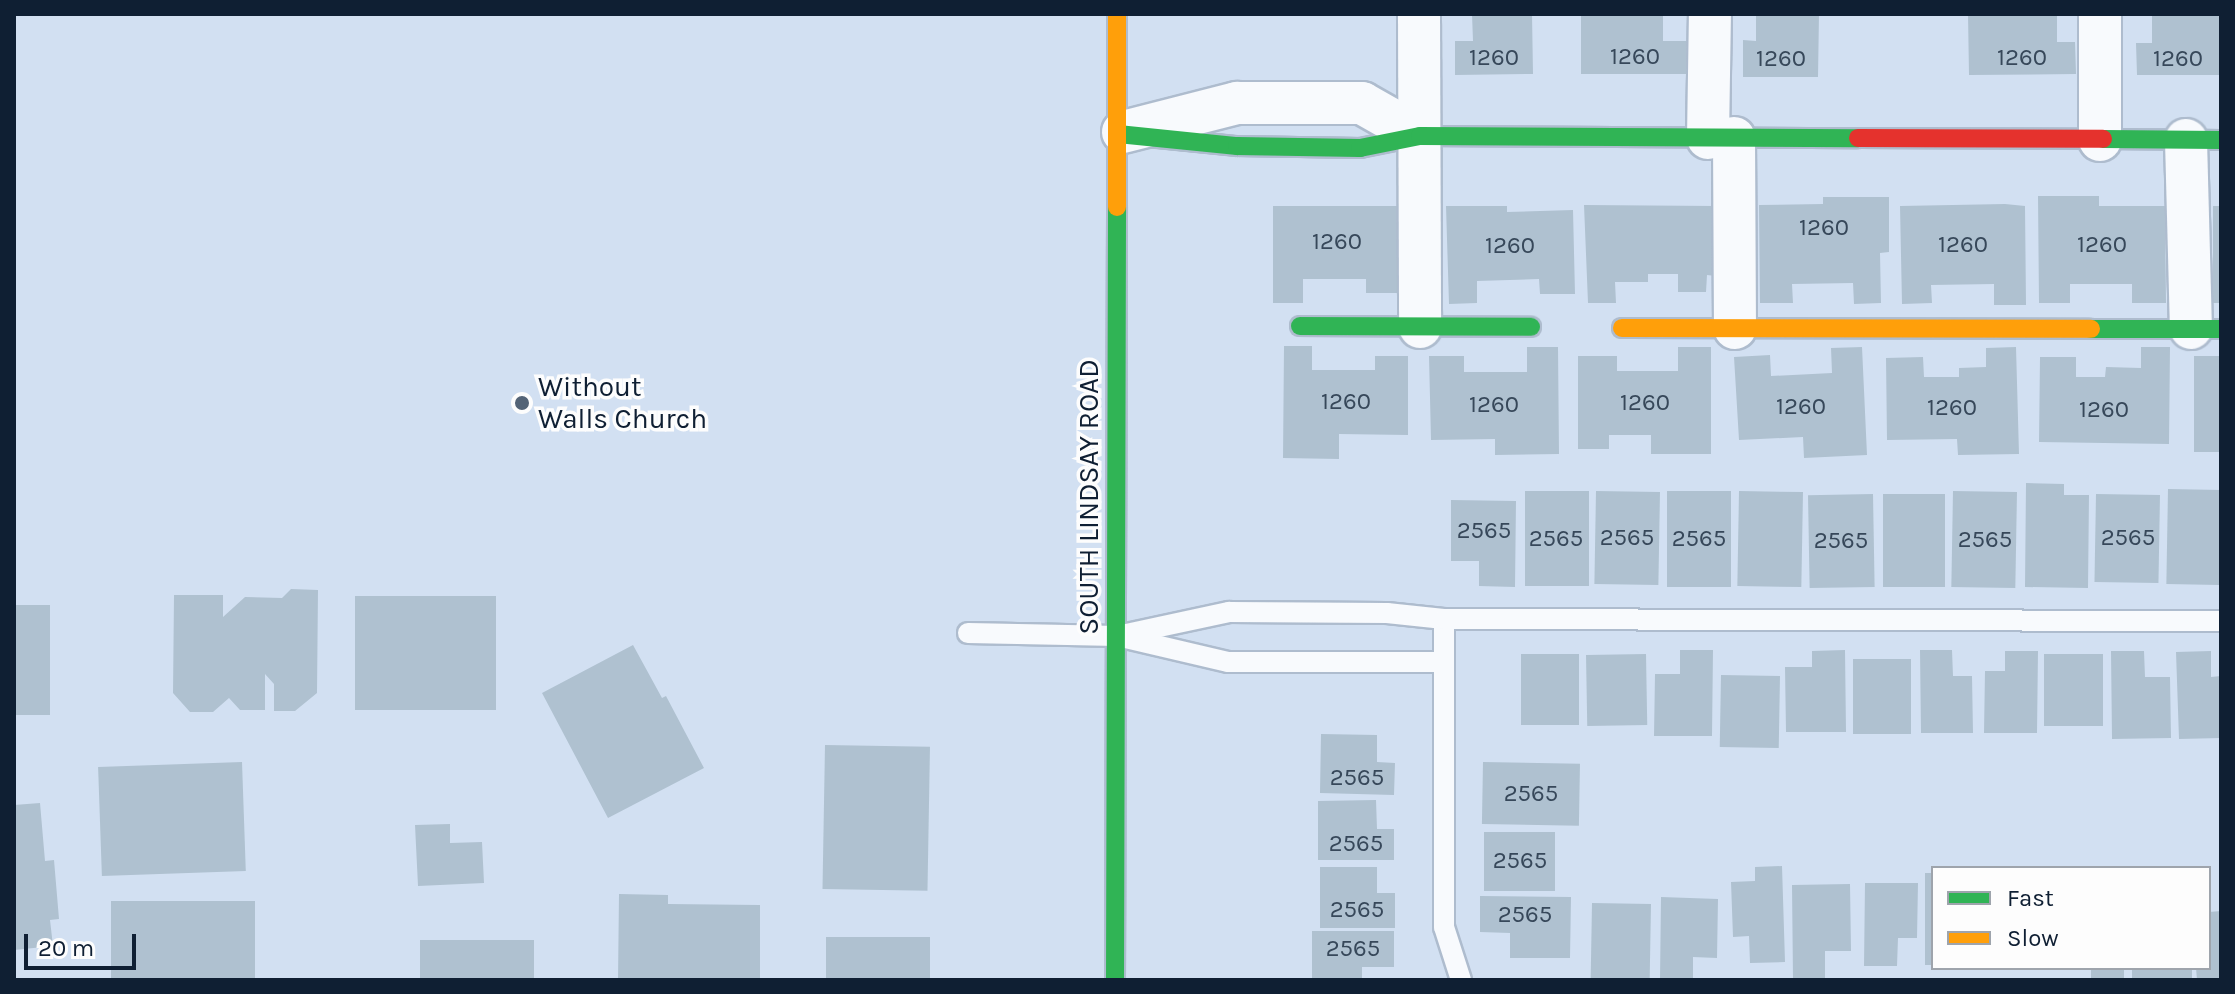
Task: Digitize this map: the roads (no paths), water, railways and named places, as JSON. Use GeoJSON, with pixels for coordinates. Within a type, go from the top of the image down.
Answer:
{"type":"FeatureCollection","features":[{"type":"Feature","properties":{"kind":"street","name":"SOUTH LINDSAY ROAD"},"geometry":{"type":"LineString","coordinates":[[1115,980],[1117,14]]}},
{"type":"Feature","properties":{"kind":"street"},"geometry":{"type":"LineString","coordinates":[[1419,14],[1420,327]]}},
{"type":"Feature","properties":{"kind":"street"},"geometry":{"type":"LineString","coordinates":[[1710,14],[1735,328]]}},
{"type":"Feature","properties":{"kind":"street"},"geometry":{"type":"LineString","coordinates":[[2100,14],[2100,140]]}},
{"type":"Feature","properties":{"kind":"street"},"geometry":{"type":"LineString","coordinates":[[1118,134],[1237,103],[1362,103],[1420,136]]}},
{"type":"Feature","properties":{"kind":"street"},"geometry":{"type":"LineString","coordinates":[[1320,103],[1320,147]]}},
{"type":"Feature","properties":{"kind":"street"},"geometry":{"type":"LineString","coordinates":[[1118,134],[1237,146],[1360,148],[1420,136],[2204,140],[2206,329],[1622,328]]}},
{"type":"Feature","properties":{"kind":"street"},"geometry":{"type":"LineString","coordinates":[[1300,326],[1531,327]]}},
{"type":"Feature","properties":{"kind":"lane"},"geometry":{"type":"LineString","coordinates":[[1117,636],[1229,612],[1387,613],[1444,619],[2221,621]]}},
{"type":"Feature","properties":{"kind":"lane"},"geometry":{"type":"LineString","coordinates":[[1444,619],[1444,927],[1461,980]]}},
{"type":"Feature","properties":{"kind":"lane"},"geometry":{"type":"LineString","coordinates":[[968,633],[1117,636],[1228,662],[1443,662]]}},
{"type":"Feature","properties":{"kind":"place","name":"Without Walls Church"},"geometry":{"type":"Point","coordinates":[522,403]}}]}
